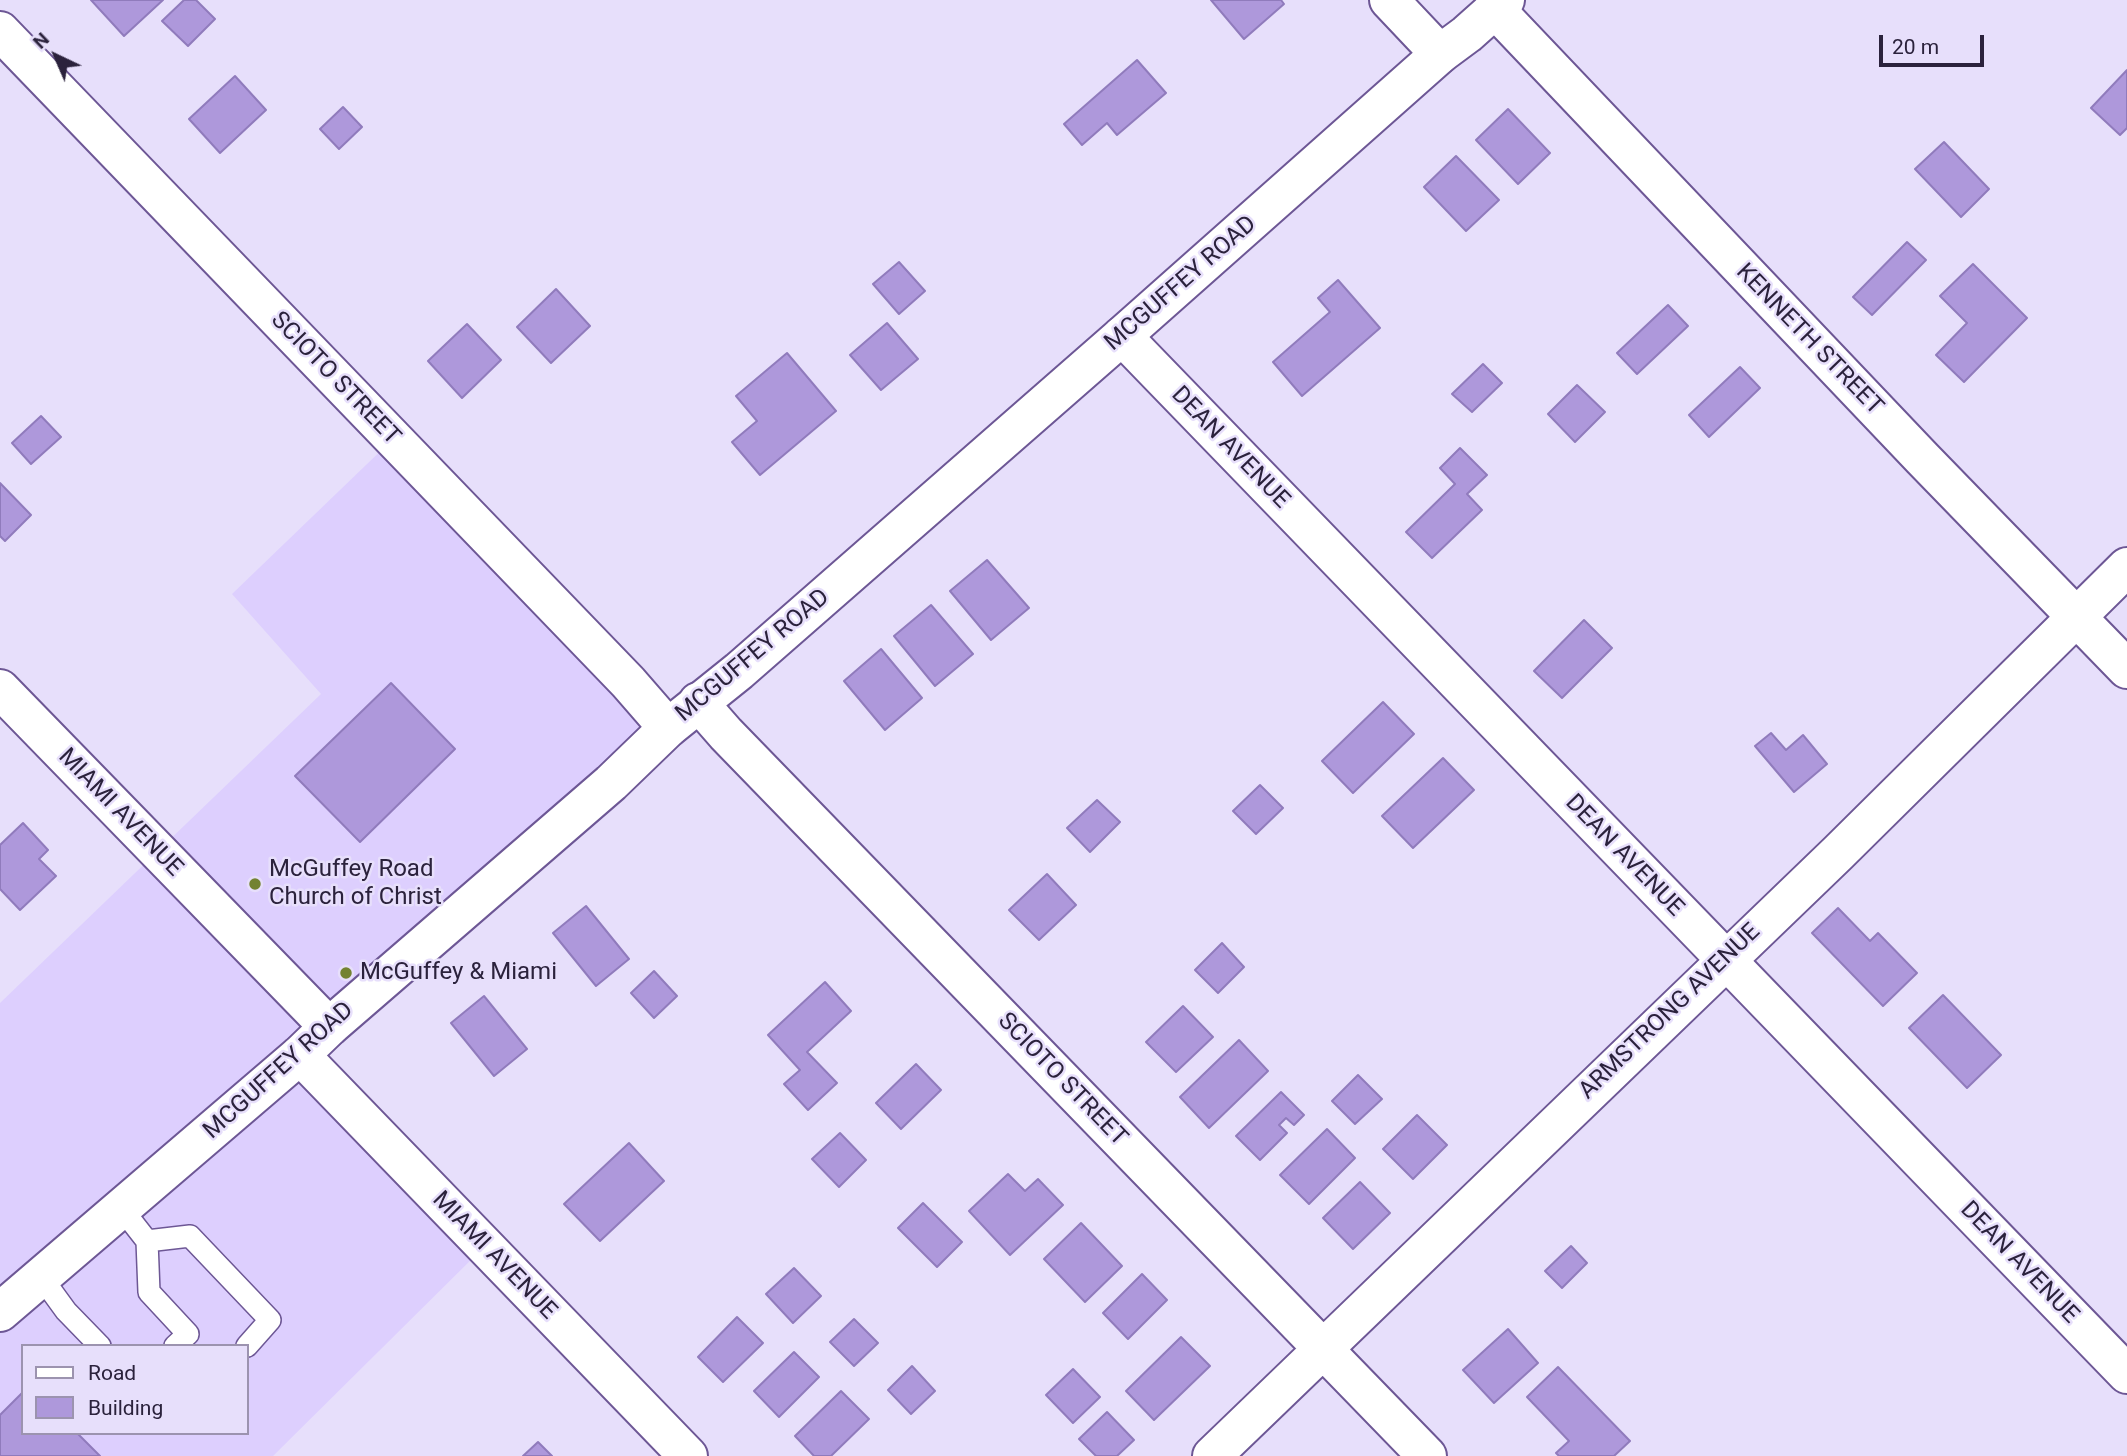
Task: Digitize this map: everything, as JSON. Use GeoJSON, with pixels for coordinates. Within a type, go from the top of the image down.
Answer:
{"type":"FeatureCollection","features":[{"type":"Feature","properties":{"kind":"street"},"geometry":{"type":"LineString","coordinates":[[1389,0],[1440,54]]}},
{"type":"Feature","properties":{"kind":"street","name":"MCGUFFEY ROAD"},"geometry":{"type":"LineString","coordinates":[[0,1312],[300,1055],[611,783],[668,728],[739,671],[1500,4]]}},
{"type":"Feature","properties":{"kind":"street","name":"KENNETH STREET"},"geometry":{"type":"LineString","coordinates":[[1500,4],[1865,398],[2127,669]]}},
{"type":"Feature","properties":{"kind":"street","name":"SCIOTO STREET"},"geometry":{"type":"LineString","coordinates":[[0,31],[668,728]]}},
{"type":"Feature","properties":{"kind":"street","name":"DEAN AVENUE"},"geometry":{"type":"LineString","coordinates":[[1122,336],[2127,1374]]}},
{"type":"Feature","properties":{"kind":"street","name":"ARMSTRONG AVENUE"},"geometry":{"type":"LineString","coordinates":[[1212,1456],[1322,1347],[1838,853],[2127,567]]}},
{"type":"Feature","properties":{"kind":"street","name":"MIAMI AVENUE"},"geometry":{"type":"LineString","coordinates":[[0,689],[329,1027]]}},
{"type":"Feature","properties":{"kind":"street","name":"SCIOTO STREET"},"geometry":{"type":"LineString","coordinates":[[698,702],[1427,1456]]}},
{"type":"Feature","properties":{"kind":"street","name":"MIAMI AVENUE"},"geometry":{"type":"LineString","coordinates":[[300,1055],[688,1456]]}},
{"type":"Feature","properties":{"kind":"lane"},"geometry":{"type":"LineString","coordinates":[[122,1209],[146,1241],[149,1292],[188,1342]]}},
{"type":"Feature","properties":{"kind":"lane"},"geometry":{"type":"LineString","coordinates":[[146,1241],[190,1236],[270,1320],[248,1345]]}},
{"type":"Feature","properties":{"kind":"lane"},"geometry":{"type":"LineString","coordinates":[[42,1278],[66,1311],[98,1344]]}},
{"type":"Feature","properties":{"kind":"shaded area"},"geometry":{"type":"Polygon","coordinates":[[[393,439],[668,728],[300,1055],[485,1246],[273,1456],[0,1456],[0,1003],[321,694],[232,594],[393,439]]]}},
{"type":"Feature","properties":{"kind":"building"},"geometry":{"type":"Polygon","coordinates":[[[91,0],[163,0],[124,36],[91,0]]]}},
{"type":"Feature","properties":{"kind":"building"},"geometry":{"type":"Polygon","coordinates":[[[184,0],[196,0],[215,19],[188,46],[162,21],[184,0]]]}},
{"type":"Feature","properties":{"kind":"building"},"geometry":{"type":"Polygon","coordinates":[[[1211,0],[1281,0],[1284,4],[1244,39],[1211,0]]]}},
{"type":"Feature","properties":{"kind":"building"},"geometry":{"type":"Polygon","coordinates":[[[1137,60],[1166,93],[1117,135],[1107,123],[1082,145],[1064,124],[1137,60]]]}},
{"type":"Feature","properties":{"kind":"building"},"geometry":{"type":"Polygon","coordinates":[[[2127,70],[2127,128],[2120,135],[2091,108],[2127,70]]]}},
{"type":"Feature","properties":{"kind":"building"},"geometry":{"type":"Polygon","coordinates":[[[235,76],[266,110],[220,153],[189,119],[235,76]]]}},
{"type":"Feature","properties":{"kind":"building"},"geometry":{"type":"Polygon","coordinates":[[[343,107],[362,127],[339,149],[320,129],[343,107]]]}},
{"type":"Feature","properties":{"kind":"building"},"geometry":{"type":"Polygon","coordinates":[[[1508,109],[1550,153],[1518,184],[1476,140],[1508,109]]]}},
{"type":"Feature","properties":{"kind":"building"},"geometry":{"type":"Polygon","coordinates":[[[1944,142],[1989,189],[1961,217],[1915,169],[1944,142]]]}},
{"type":"Feature","properties":{"kind":"building"},"geometry":{"type":"Polygon","coordinates":[[[1456,156],[1499,200],[1466,231],[1424,187],[1456,156]]]}},
{"type":"Feature","properties":{"kind":"building"},"geometry":{"type":"Polygon","coordinates":[[[1907,242],[1926,260],[1872,315],[1853,297],[1907,242]]]}},
{"type":"Feature","properties":{"kind":"building"},"geometry":{"type":"Polygon","coordinates":[[[899,262],[925,291],[899,314],[873,284],[899,262]]]}},
{"type":"Feature","properties":{"kind":"building"},"geometry":{"type":"Polygon","coordinates":[[[1973,264],[2027,318],[1964,382],[1936,355],[1967,323],[1940,296],[1973,264]]]}},
{"type":"Feature","properties":{"kind":"building"},"geometry":{"type":"Polygon","coordinates":[[[1338,280],[1380,328],[1302,396],[1273,362],[1330,312],[1318,298],[1338,280]]]}},
{"type":"Feature","properties":{"kind":"building"},"geometry":{"type":"Polygon","coordinates":[[[556,289],[590,326],[551,363],[517,327],[556,289]]]}},
{"type":"Feature","properties":{"kind":"building"},"geometry":{"type":"Polygon","coordinates":[[[1668,305],[1688,326],[1637,374],[1617,353],[1668,305]]]}},
{"type":"Feature","properties":{"kind":"building"},"geometry":{"type":"Polygon","coordinates":[[[887,323],[918,359],[881,390],[850,355],[887,323]]]}},
{"type":"Feature","properties":{"kind":"building"},"geometry":{"type":"Polygon","coordinates":[[[467,324],[501,360],[462,398],[428,361],[467,324]]]}},
{"type":"Feature","properties":{"kind":"building"},"geometry":{"type":"Polygon","coordinates":[[[787,353],[836,411],[760,475],[732,442],[757,421],[736,396],[787,353]]]}},
{"type":"Feature","properties":{"kind":"building"},"geometry":{"type":"Polygon","coordinates":[[[1483,364],[1502,383],[1472,412],[1452,394],[1483,364]]]}},
{"type":"Feature","properties":{"kind":"building"},"geometry":{"type":"Polygon","coordinates":[[[1740,367],[1760,388],[1709,437],[1689,415],[1740,367]]]}},
{"type":"Feature","properties":{"kind":"building"},"geometry":{"type":"Polygon","coordinates":[[[1577,385],[1605,412],[1575,442],[1548,414],[1577,385]]]}},
{"type":"Feature","properties":{"kind":"building"},"geometry":{"type":"Polygon","coordinates":[[[41,416],[61,437],[31,464],[12,443],[41,416]]]}},
{"type":"Feature","properties":{"kind":"building"},"geometry":{"type":"Polygon","coordinates":[[[1460,448],[1487,475],[1467,494],[1482,510],[1432,558],[1406,532],[1455,484],[1440,468],[1460,448]]]}},
{"type":"Feature","properties":{"kind":"building"},"geometry":{"type":"Polygon","coordinates":[[[0,483],[31,515],[5,541],[0,536],[0,483]]]}},
{"type":"Feature","properties":{"kind":"building"},"geometry":{"type":"Polygon","coordinates":[[[987,560],[1029,608],[991,640],[950,591],[987,560]]]}},
{"type":"Feature","properties":{"kind":"building"},"geometry":{"type":"Polygon","coordinates":[[[931,605],[973,654],[935,686],[894,636],[931,605]]]}},
{"type":"Feature","properties":{"kind":"building"},"geometry":{"type":"Polygon","coordinates":[[[1584,620],[1612,648],[1562,698],[1534,671],[1584,620]]]}},
{"type":"Feature","properties":{"kind":"building"},"geometry":{"type":"Polygon","coordinates":[[[881,649],[922,698],[885,730],[844,681],[881,649]]]}},
{"type":"Feature","properties":{"kind":"building"},"geometry":{"type":"Polygon","coordinates":[[[391,683],[455,749],[360,842],[295,776],[391,683]]]}},
{"type":"Feature","properties":{"kind":"building"},"geometry":{"type":"Polygon","coordinates":[[[1383,702],[1414,734],[1353,793],[1322,761],[1383,702]]]}},
{"type":"Feature","properties":{"kind":"building"},"geometry":{"type":"Polygon","coordinates":[[[1771,733],[1786,750],[1803,735],[1827,764],[1794,792],[1755,746],[1771,733]]]}},
{"type":"Feature","properties":{"kind":"building"},"geometry":{"type":"Polygon","coordinates":[[[1443,758],[1474,790],[1413,848],[1382,816],[1443,758]]]}},
{"type":"Feature","properties":{"kind":"building"},"geometry":{"type":"Polygon","coordinates":[[[1260,785],[1283,808],[1256,834],[1233,811],[1260,785]]]}},
{"type":"Feature","properties":{"kind":"building"},"geometry":{"type":"Polygon","coordinates":[[[1097,800],[1120,822],[1090,852],[1067,828],[1097,800]]]}},
{"type":"Feature","properties":{"kind":"building"},"geometry":{"type":"Polygon","coordinates":[[[23,823],[48,850],[39,859],[56,876],[20,910],[0,889],[0,845],[23,823]]]}},
{"type":"Feature","properties":{"kind":"building"},"geometry":{"type":"Polygon","coordinates":[[[1047,874],[1076,905],[1039,940],[1009,910],[1047,874]]]}},
{"type":"Feature","properties":{"kind":"building"},"geometry":{"type":"Polygon","coordinates":[[[586,906],[629,959],[596,986],[553,933],[586,906]]]}},
{"type":"Feature","properties":{"kind":"building"},"geometry":{"type":"Polygon","coordinates":[[[1838,908],[1870,941],[1878,933],[1917,973],[1883,1006],[1812,933],[1838,908]]]}},
{"type":"Feature","properties":{"kind":"building"},"geometry":{"type":"Polygon","coordinates":[[[1222,943],[1244,967],[1218,993],[1195,970],[1222,943]]]}},
{"type":"Feature","properties":{"kind":"building"},"geometry":{"type":"Polygon","coordinates":[[[654,971],[677,996],[654,1018],[631,993],[654,971]]]}},
{"type":"Feature","properties":{"kind":"building"},"geometry":{"type":"Polygon","coordinates":[[[825,982],[851,1011],[807,1052],[837,1083],[808,1110],[784,1084],[800,1070],[768,1035],[825,982]]]}},
{"type":"Feature","properties":{"kind":"building"},"geometry":{"type":"Polygon","coordinates":[[[1943,995],[2001,1055],[1967,1088],[1909,1028],[1943,995]]]}},
{"type":"Feature","properties":{"kind":"building"},"geometry":{"type":"Polygon","coordinates":[[[484,996],[527,1049],[494,1076],[451,1023],[484,996]]]}},
{"type":"Feature","properties":{"kind":"building"},"geometry":{"type":"Polygon","coordinates":[[[1183,1006],[1213,1037],[1176,1072],[1146,1042],[1183,1006]]]}},
{"type":"Feature","properties":{"kind":"building"},"geometry":{"type":"Polygon","coordinates":[[[1239,1040],[1268,1071],[1209,1128],[1180,1097],[1239,1040]]]}},
{"type":"Feature","properties":{"kind":"building"},"geometry":{"type":"Polygon","coordinates":[[[916,1064],[941,1090],[901,1129],[876,1103],[916,1064]]]}},
{"type":"Feature","properties":{"kind":"building"},"geometry":{"type":"Polygon","coordinates":[[[1358,1075],[1382,1099],[1355,1124],[1332,1101],[1358,1075]]]}},
{"type":"Feature","properties":{"kind":"building"},"geometry":{"type":"Polygon","coordinates":[[[1281,1092],[1304,1115],[1294,1125],[1286,1118],[1279,1125],[1287,1133],[1260,1160],[1236,1136],[1281,1092]]]}},
{"type":"Feature","properties":{"kind":"building"},"geometry":{"type":"Polygon","coordinates":[[[1417,1115],[1447,1145],[1413,1179],[1383,1149],[1417,1115]]]}},
{"type":"Feature","properties":{"kind":"building"},"geometry":{"type":"Polygon","coordinates":[[[1327,1129],[1355,1158],[1309,1204],[1280,1175],[1327,1129]]]}},
{"type":"Feature","properties":{"kind":"building"},"geometry":{"type":"Polygon","coordinates":[[[840,1133],[866,1160],[839,1187],[812,1159],[840,1133]]]}},
{"type":"Feature","properties":{"kind":"building"},"geometry":{"type":"Polygon","coordinates":[[[629,1143],[664,1181],[600,1241],[564,1204],[629,1143]]]}},
{"type":"Feature","properties":{"kind":"building"},"geometry":{"type":"Polygon","coordinates":[[[1008,1174],[1025,1191],[1038,1179],[1063,1205],[1010,1255],[969,1211],[1008,1174]]]}},
{"type":"Feature","properties":{"kind":"building"},"geometry":{"type":"Polygon","coordinates":[[[1360,1182],[1390,1213],[1353,1249],[1323,1218],[1360,1182]]]}},
{"type":"Feature","properties":{"kind":"building"},"geometry":{"type":"Polygon","coordinates":[[[923,1203],[962,1242],[937,1267],[898,1228],[923,1203]]]}},
{"type":"Feature","properties":{"kind":"building"},"geometry":{"type":"Polygon","coordinates":[[[1081,1223],[1122,1266],[1085,1302],[1044,1259],[1081,1223]]]}},
{"type":"Feature","properties":{"kind":"building"},"geometry":{"type":"Polygon","coordinates":[[[1571,1246],[1587,1263],[1562,1288],[1545,1271],[1571,1246]]]}},
{"type":"Feature","properties":{"kind":"building"},"geometry":{"type":"Polygon","coordinates":[[[794,1268],[821,1296],[793,1323],[766,1294],[794,1268]]]}},
{"type":"Feature","properties":{"kind":"building"},"geometry":{"type":"Polygon","coordinates":[[[1142,1274],[1167,1300],[1128,1339],[1103,1313],[1142,1274]]]}},
{"type":"Feature","properties":{"kind":"building"},"geometry":{"type":"Polygon","coordinates":[[[737,1317],[763,1343],[723,1382],[698,1357],[737,1317]]]}},
{"type":"Feature","properties":{"kind":"building"},"geometry":{"type":"Polygon","coordinates":[[[854,1319],[878,1343],[854,1366],[830,1342],[854,1319]]]}},
{"type":"Feature","properties":{"kind":"building"},"geometry":{"type":"Polygon","coordinates":[[[1508,1329],[1538,1363],[1494,1403],[1463,1370],[1508,1329]]]}},
{"type":"Feature","properties":{"kind":"building"},"geometry":{"type":"Polygon","coordinates":[[[1181,1337],[1210,1366],[1154,1420],[1126,1391],[1181,1337]]]}},
{"type":"Feature","properties":{"kind":"building"},"geometry":{"type":"Polygon","coordinates":[[[794,1352],[819,1377],[779,1417],[754,1391],[794,1352]]]}},
{"type":"Feature","properties":{"kind":"building"},"geometry":{"type":"Polygon","coordinates":[[[912,1366],[935,1391],[911,1414],[888,1390],[912,1366]]]}},
{"type":"Feature","properties":{"kind":"building"},"geometry":{"type":"Polygon","coordinates":[[[1558,1367],[1630,1441],[1614,1456],[1559,1456],[1556,1453],[1569,1441],[1527,1397],[1558,1367]]]}},
{"type":"Feature","properties":{"kind":"building"},"geometry":{"type":"Polygon","coordinates":[[[1073,1369],[1100,1397],[1073,1423],[1046,1395],[1073,1369]]]}},
{"type":"Feature","properties":{"kind":"building"},"geometry":{"type":"Polygon","coordinates":[[[841,1391],[869,1419],[831,1456],[814,1456],[795,1436],[841,1391]]]}},
{"type":"Feature","properties":{"kind":"building"},"geometry":{"type":"Polygon","coordinates":[[[21,1394],[21,1435],[79,1435],[100,1456],[0,1456],[0,1415],[21,1394]]]}},
{"type":"Feature","properties":{"kind":"building"},"geometry":{"type":"Polygon","coordinates":[[[1107,1412],[1134,1440],[1117,1456],[1096,1456],[1079,1439],[1107,1412]]]}},
{"type":"Feature","properties":{"kind":"building"},"geometry":{"type":"Polygon","coordinates":[[[538,1442],[552,1456],[523,1456],[538,1442]]]}},
{"type":"Feature","properties":{"kind":"place","name":"McGuffey Road Church of Christ"},"geometry":{"type":"Point","coordinates":[255,884]}},
{"type":"Feature","properties":{"kind":"place","name":"McGuffey & Miami"},"geometry":{"type":"Point","coordinates":[346,973]}}]}
